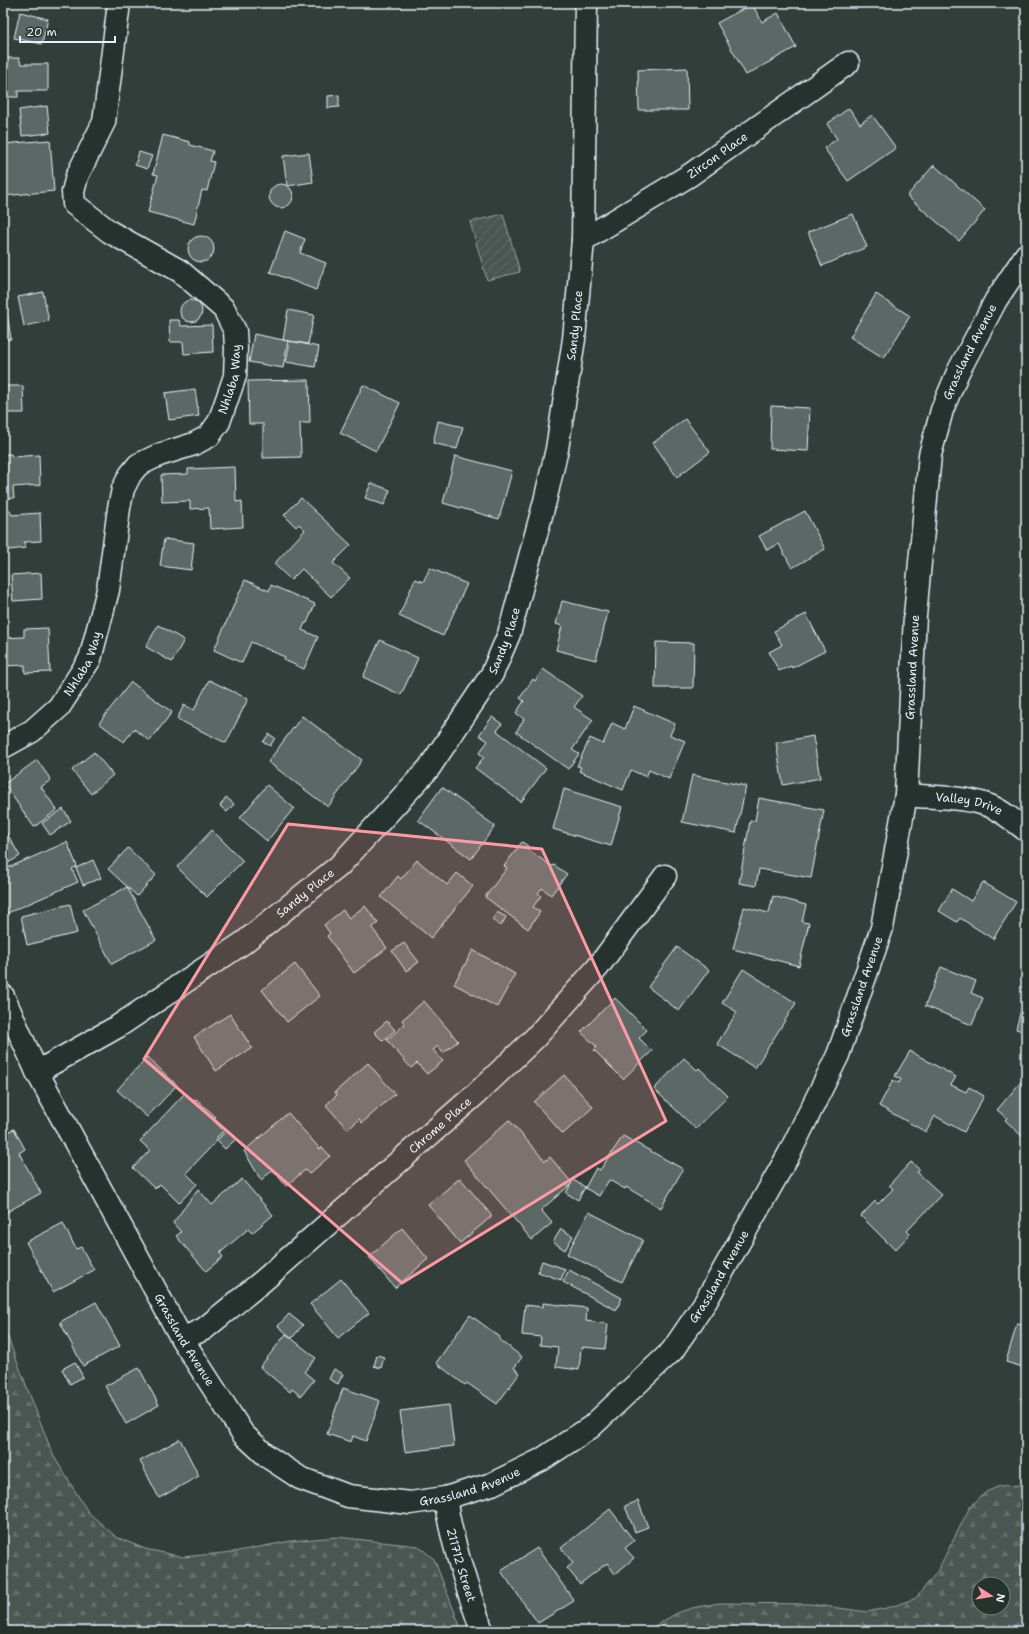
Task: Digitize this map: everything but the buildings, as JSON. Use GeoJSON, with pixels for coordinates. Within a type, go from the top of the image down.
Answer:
{"type":"FeatureCollection","features":[{"type":"Feature","properties":{"kind":"street","name":"Nhlaba Way"},"geometry":{"type":"LineString","coordinates":[[3,747],[32,731],[59,707],[90,659],[108,590],[123,489],[130,475],[138,465],[159,455],[194,444],[209,436],[219,422],[235,376],[235,331],[224,309],[180,271],[110,232],[74,204],[73,192],[77,176],[104,122],[119,3]]}},
{"type":"Feature","properties":{"kind":"street","name":"Sandy Place"},"geometry":{"type":"LineString","coordinates":[[37,1072],[117,1027],[243,943],[339,866],[429,768],[492,674],[509,634],[557,449],[574,339],[583,240],[586,3]]}},
{"type":"Feature","properties":{"kind":"street","name":"Zircon Place"},"geometry":{"type":"LineString","coordinates":[[583,240],[690,175],[848,63]]}},
{"type":"Feature","properties":{"kind":"street","name":"Grassland Avenue"},"geometry":{"type":"LineString","coordinates":[[3,996],[37,1072],[182,1339],[242,1434],[268,1457],[300,1478],[348,1496],[410,1503],[445,1498],[492,1484],[541,1460],[591,1427],[672,1351],[706,1301],[789,1154],[838,1055],[882,928],[906,795],[915,616],[930,456],[942,410],[958,372],[996,300],[1026,255]]}},
{"type":"Feature","properties":{"kind":"street","name":"Valley Drive"},"geometry":{"type":"LineString","coordinates":[[906,795],[975,801],[991,806],[1005,814],[1026,830]]}},
{"type":"Feature","properties":{"kind":"street","name":"Chrome Place"},"geometry":{"type":"LineString","coordinates":[[182,1339],[204,1329],[264,1280],[476,1094],[535,1038],[598,967],[665,876]]}},
{"type":"Feature","properties":{"kind":"street","name":"211712 Street"},"geometry":{"type":"LineString","coordinates":[[445,1498],[449,1525],[460,1568],[482,1631]]}},
{"type":"Feature","properties":{"kind":"highlighted area"},"geometry":{"type":"Polygon","coordinates":[[[288,824],[542,849],[666,1121],[402,1283],[144,1059],[288,824]]]}},
{"type":"Feature","properties":{"kind":"green space"},"geometry":{"type":"Polygon","coordinates":[[[503,214],[520,272],[487,280],[470,222],[503,214]]]}},
{"type":"Feature","properties":{"kind":"green space"},"geometry":{"type":"Polygon","coordinates":[[[3,1325],[53,1455],[88,1512],[116,1537],[145,1549],[183,1557],[233,1552],[291,1541],[337,1537],[418,1546],[434,1559],[462,1631],[3,1631],[3,1325]]]}},
{"type":"Feature","properties":{"kind":"green space"},"geometry":{"type":"Polygon","coordinates":[[[1000,1486],[1026,1486],[1026,1631],[646,1631],[677,1613],[692,1608],[719,1603],[810,1604],[867,1612],[891,1607],[916,1598],[937,1572],[970,1507],[986,1492],[1000,1486]]]}}]}
